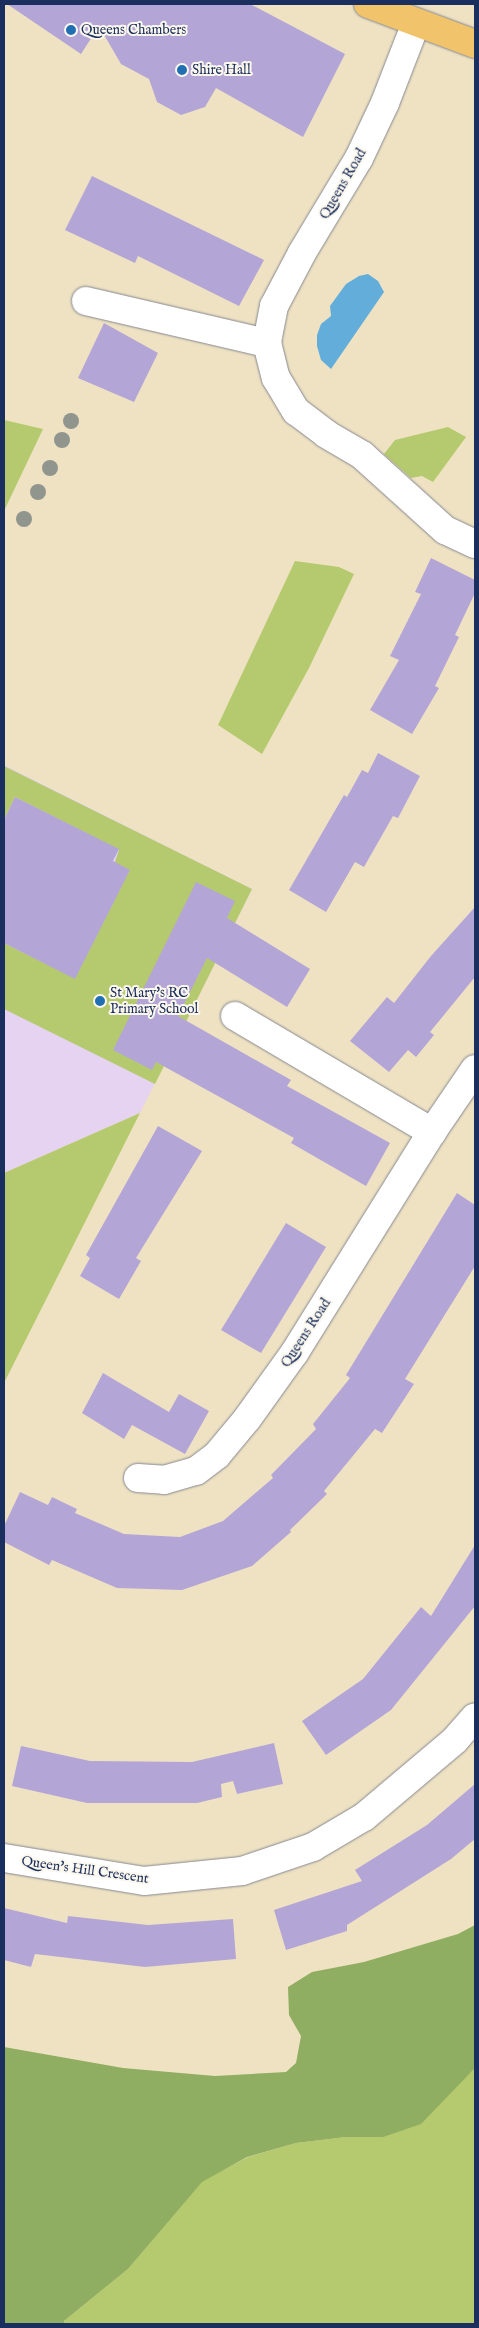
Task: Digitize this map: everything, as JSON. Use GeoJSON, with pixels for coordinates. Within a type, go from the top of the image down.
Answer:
{"type":"FeatureCollection","features":[{"type":"Feature","properties":{"kind":"main road"},"geometry":{"type":"LineString","coordinates":[[368,4],[475,44]]}},
{"type":"Feature","properties":{"kind":"street","name":"Queens Road"},"geometry":{"type":"LineString","coordinates":[[416,23],[385,103],[359,158],[302,254],[274,306],[267,343],[276,378],[296,411],[326,434],[362,455],[445,530],[475,544]]}},
{"type":"Feature","properties":{"kind":"street"},"geometry":{"type":"LineString","coordinates":[[86,301],[267,343]]}},
{"type":"Feature","properties":{"kind":"street"},"geometry":{"type":"LineString","coordinates":[[235,1016],[432,1132]]}},
{"type":"Feature","properties":{"kind":"street","name":"Queens Road"},"geometry":{"type":"LineString","coordinates":[[138,1478],[164,1480],[196,1471],[217,1455],[247,1419],[295,1352],[432,1132],[475,1069]]}},
{"type":"Feature","properties":{"kind":"street","name":"Queen's Hill Crescent"},"geometry":{"type":"LineString","coordinates":[[4,1858],[144,1881],[242,1871],[313,1847],[364,1817],[455,1740],[475,1717]]}},
{"type":"Feature","properties":{"kind":"shaded area","name":"St Mary's RC Primary School"},"geometry":{"type":"Polygon","coordinates":[[[4,765],[252,889],[140,1113],[4,1173],[4,765]]]}},
{"type":"Feature","properties":{"kind":"green space"},"geometry":{"type":"Polygon","coordinates":[[[4,420],[43,429],[4,511],[4,420]]]}},
{"type":"Feature","properties":{"kind":"green space"},"geometry":{"type":"Polygon","coordinates":[[[448,427],[466,437],[433,482],[422,476],[411,478],[384,454],[395,440],[448,427]]]}},
{"type":"Feature","properties":{"kind":"green space"},"geometry":{"type":"Polygon","coordinates":[[[295,561],[339,567],[354,574],[309,668],[262,754],[218,725],[295,561]]]}},
{"type":"Feature","properties":{"kind":"green space"},"geometry":{"type":"Polygon","coordinates":[[[4,766],[252,889],[155,1084],[4,1009],[4,943],[75,978],[119,850],[15,797],[4,820],[4,766]]]}},
{"type":"Feature","properties":{"kind":"green space"},"geometry":{"type":"Polygon","coordinates":[[[140,1113],[4,1383],[4,1173],[140,1113]]]}},
{"type":"Feature","properties":{"kind":"green space"},"geometry":{"type":"Polygon","coordinates":[[[475,1925],[475,2068],[421,2124],[383,2137],[346,2137],[296,2143],[247,2157],[202,2182],[128,2269],[64,2321],[64,2324],[4,2324],[4,2047],[123,2068],[215,2076],[286,2072],[296,2063],[301,2036],[289,2015],[288,1987],[312,1972],[364,1962],[458,1934],[475,1925]]]}},
{"type":"Feature","properties":{"kind":"green space"},"geometry":{"type":"Polygon","coordinates":[[[475,2068],[475,2324],[64,2324],[64,2321],[128,2269],[202,2181],[248,2157],[296,2143],[346,2137],[383,2137],[449,2093],[475,2068]]]}},
{"type":"Feature","properties":{"kind":"water"},"geometry":{"type":"Polygon","coordinates":[[[368,274],[378,281],[384,292],[331,369],[321,360],[317,346],[317,335],[321,324],[331,316],[330,306],[346,284],[359,276],[368,274]]]}},
{"type":"Feature","properties":{"kind":"building","name":"Shire Hall"},"geometry":{"type":"Polygon","coordinates":[[[7,4],[250,4],[345,54],[303,137],[216,88],[205,107],[181,115],[157,102],[149,79],[121,64],[99,26],[81,54],[7,4]]]}},
{"type":"Feature","properties":{"kind":"building"},"geometry":{"type":"Polygon","coordinates":[[[92,176],[264,260],[239,306],[138,256],[135,263],[65,230],[92,176]]]}},
{"type":"Feature","properties":{"kind":"building"},"geometry":{"type":"Polygon","coordinates":[[[104,323],[158,353],[134,402],[78,378],[104,323]]]}},
{"type":"Feature","properties":{"kind":"building"},"geometry":{"type":"Polygon","coordinates":[[[431,558],[475,580],[475,593],[455,635],[459,637],[435,686],[439,688],[412,734],[370,710],[399,660],[390,656],[421,594],[415,592],[431,558]]]}},
{"type":"Feature","properties":{"kind":"building"},"geometry":{"type":"Polygon","coordinates":[[[378,753],[420,776],[398,818],[393,816],[364,867],[355,862],[326,912],[289,890],[344,795],[347,797],[362,770],[368,773],[378,753]]]}},
{"type":"Feature","properties":{"kind":"building"},"geometry":{"type":"Polygon","coordinates":[[[15,797],[119,849],[113,861],[130,870],[75,979],[4,943],[4,820],[15,797]]]}},
{"type":"Feature","properties":{"kind":"building"},"geometry":{"type":"Polygon","coordinates":[[[196,882],[235,901],[227,918],[310,969],[287,1007],[207,958],[178,1016],[291,1080],[287,1086],[390,1143],[366,1186],[291,1143],[294,1138],[156,1062],[152,1070],[113,1050],[196,882]]]}},
{"type":"Feature","properties":{"kind":"building"},"geometry":{"type":"Polygon","coordinates":[[[475,907],[475,977],[430,1032],[434,1035],[416,1057],[408,1050],[389,1072],[350,1041],[387,997],[394,1003],[431,956],[475,907]]]}},
{"type":"Feature","properties":{"kind":"building"},"geometry":{"type":"Polygon","coordinates":[[[158,1126],[202,1151],[136,1258],[141,1261],[119,1299],[80,1276],[90,1258],[86,1255],[158,1126]]]}},
{"type":"Feature","properties":{"kind":"building"},"geometry":{"type":"Polygon","coordinates":[[[457,1193],[475,1205],[475,1266],[405,1379],[414,1384],[382,1433],[375,1429],[324,1491],[327,1494],[290,1530],[291,1532],[252,1566],[182,1590],[117,1588],[52,1560],[49,1565],[4,1542],[4,1526],[20,1492],[48,1505],[52,1497],[77,1509],[75,1513],[124,1534],[180,1537],[223,1521],[273,1478],[271,1475],[316,1429],[313,1424],[350,1378],[346,1375],[457,1193]]]}},
{"type":"Feature","properties":{"kind":"building"},"geometry":{"type":"Polygon","coordinates":[[[286,1223],[326,1247],[261,1353],[221,1330],[286,1223]]]}},
{"type":"Feature","properties":{"kind":"building"},"geometry":{"type":"Polygon","coordinates":[[[103,1373],[169,1412],[179,1394],[209,1411],[185,1454],[132,1425],[124,1439],[82,1413],[103,1373]]]}},
{"type":"Feature","properties":{"kind":"building"},"geometry":{"type":"Polygon","coordinates":[[[475,1545],[475,1606],[391,1710],[326,1755],[302,1721],[363,1679],[421,1607],[431,1616],[475,1545]]]}},
{"type":"Feature","properties":{"kind":"building"},"geometry":{"type":"Polygon","coordinates":[[[274,1743],[283,1784],[237,1794],[233,1781],[221,1784],[222,1797],[197,1803],[87,1803],[12,1786],[21,1746],[90,1761],[192,1762],[274,1743]]]}},
{"type":"Feature","properties":{"kind":"building"},"geometry":{"type":"Polygon","coordinates":[[[475,1784],[475,1839],[451,1859],[347,1925],[347,1931],[286,1950],[274,1910],[362,1881],[355,1870],[427,1825],[475,1784]]]}},
{"type":"Feature","properties":{"kind":"building"},"geometry":{"type":"Polygon","coordinates":[[[4,1908],[67,1923],[68,1916],[148,1925],[233,1919],[236,1959],[145,1967],[35,1954],[31,1967],[4,1960],[4,1908]]]}},
{"type":"Feature","properties":{"kind":"place","name":"Queens Chambers"},"geometry":{"type":"Point","coordinates":[71,30]}},
{"type":"Feature","properties":{"kind":"place","name":"Shire Hall"},"geometry":{"type":"Point","coordinates":[182,70]}},
{"type":"Feature","properties":{"kind":"place","name":"St Mary's RC Primary School"},"geometry":{"type":"Point","coordinates":[100,1001]}}]}
